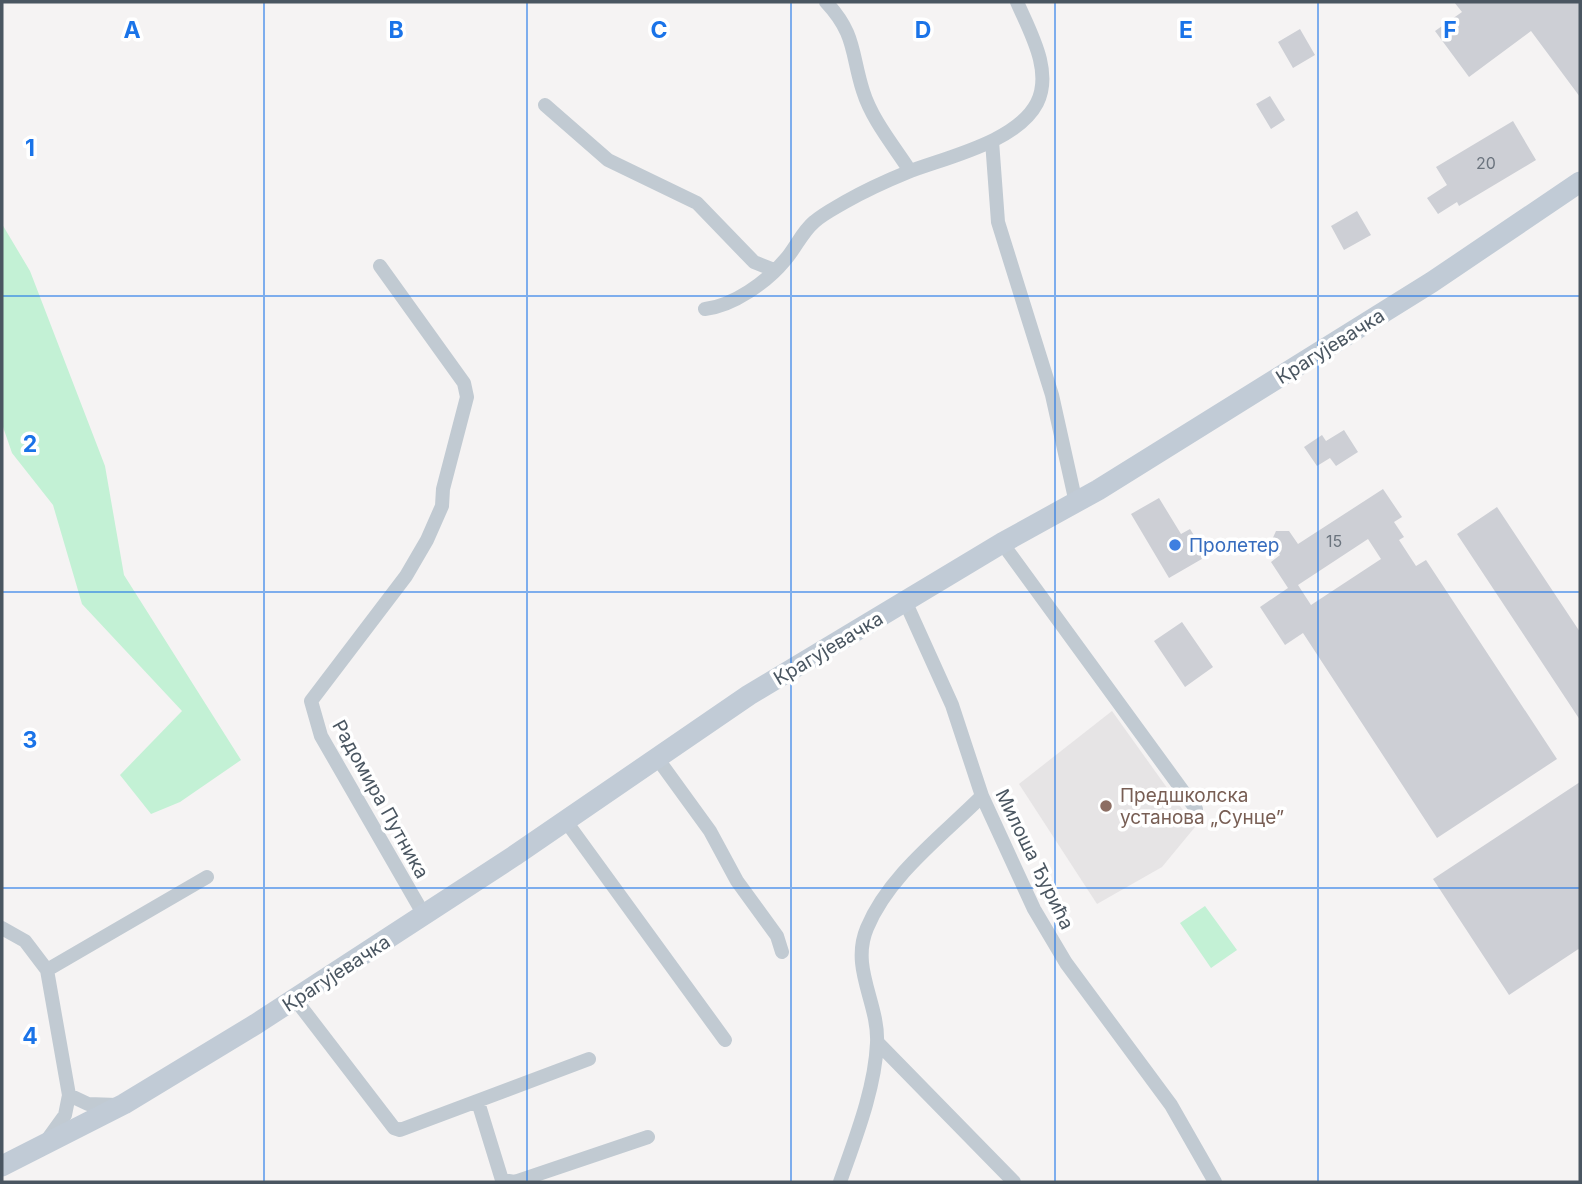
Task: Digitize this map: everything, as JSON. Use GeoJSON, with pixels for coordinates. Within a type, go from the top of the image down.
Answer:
{"type":"FeatureCollection","features":[{"type":"Feature","properties":{"kind":"main road","name":"Крагујевачка"},"geometry":{"type":"LineString","coordinates":[[2,1166],[124,1104],[295,999],[749,695],[1002,543],[1076,503],[1432,282],[1580,182]]}},
{"type":"Feature","properties":{"kind":"street"},"geometry":{"type":"LineString","coordinates":[[826,2],[837,14],[853,41],[869,107],[910,171]]}},
{"type":"Feature","properties":{"kind":"street"},"geometry":{"type":"LineString","coordinates":[[705,309],[719,307],[737,299],[784,262],[812,223],[873,186],[992,141],[1024,121],[1042,90],[1036,46],[1017,2]]}},
{"type":"Feature","properties":{"kind":"street"},"geometry":{"type":"LineString","coordinates":[[545,105],[608,160],[697,203],[754,262],[774,270]]}},
{"type":"Feature","properties":{"kind":"street"},"geometry":{"type":"LineString","coordinates":[[992,141],[998,222],[1049,384],[1076,503]]}},
{"type":"Feature","properties":{"kind":"street","name":"Радомира Путника"},"geometry":{"type":"LineString","coordinates":[[380,266],[464,383],[467,397],[443,489],[442,506],[427,540],[406,576],[311,701],[321,736],[424,915]]}},
{"type":"Feature","properties":{"kind":"street"},"geometry":{"type":"LineString","coordinates":[[1002,543],[1196,809]]}},
{"type":"Feature","properties":{"kind":"street","name":"Милоша Ђурића"},"geometry":{"type":"LineString","coordinates":[[905,601],[952,705],[982,796],[1034,909],[1060,952],[1171,1105],[1215,1182]]}},
{"type":"Feature","properties":{"kind":"street"},"geometry":{"type":"LineString","coordinates":[[657,758],[710,831],[737,881],[777,936],[782,952]]}},
{"type":"Feature","properties":{"kind":"street"},"geometry":{"type":"LineString","coordinates":[[840,1182],[873,1073],[877,1042],[861,968],[861,949],[866,929],[888,889],[982,796]]}},
{"type":"Feature","properties":{"kind":"street"},"geometry":{"type":"LineString","coordinates":[[565,820],[725,1040]]}},
{"type":"Feature","properties":{"kind":"street"},"geometry":{"type":"LineString","coordinates":[[47,970],[207,877]]}},
{"type":"Feature","properties":{"kind":"street"},"geometry":{"type":"LineString","coordinates":[[2,928],[25,942],[47,970],[69,1095],[65,1115],[39,1149]]}},
{"type":"Feature","properties":{"kind":"street"},"geometry":{"type":"LineString","coordinates":[[295,999],[394,1128],[400,1130],[589,1059]]}},
{"type":"Feature","properties":{"kind":"street"},"geometry":{"type":"LineString","coordinates":[[877,1042],[1014,1182]]}},
{"type":"Feature","properties":{"kind":"street"},"geometry":{"type":"LineString","coordinates":[[69,1095],[88,1104],[124,1104]]}},
{"type":"Feature","properties":{"kind":"street"},"geometry":{"type":"LineString","coordinates":[[478,1102],[502,1180],[515,1182],[648,1137]]}},
{"type":"Feature","properties":{"kind":"shaded area","name":"Предшколска установа „Сунце”"},"geometry":{"type":"Polygon","coordinates":[[[1112,711],[1195,827],[1162,867],[1097,904],[1019,784],[1112,711]]]}},
{"type":"Feature","properties":{"kind":"green space"},"geometry":{"type":"Polygon","coordinates":[[[2,224],[30,271],[105,466],[124,575],[241,760],[180,802],[151,814],[120,775],[182,711],[82,604],[53,505],[12,453],[2,424],[2,224]]]}},
{"type":"Feature","properties":{"kind":"green space"},"geometry":{"type":"Polygon","coordinates":[[[1205,906],[1237,950],[1211,968],[1180,923],[1205,906]]]}},
{"type":"Feature","properties":{"kind":"building"},"geometry":{"type":"Polygon","coordinates":[[[1454,2],[1580,2],[1580,97],[1531,31],[1469,77],[1435,31],[1462,12],[1454,2]]]}},
{"type":"Feature","properties":{"kind":"building"},"geometry":{"type":"Polygon","coordinates":[[[1300,29],[1315,55],[1293,68],[1278,42],[1300,29]]]}},
{"type":"Feature","properties":{"kind":"building"},"geometry":{"type":"Polygon","coordinates":[[[1270,96],[1285,120],[1271,129],[1256,104],[1270,96]]]}},
{"type":"Feature","properties":{"kind":"building"},"geometry":{"type":"Polygon","coordinates":[[[1513,121],[1536,160],[1459,206],[1457,202],[1438,214],[1427,198],[1447,185],[1436,167],[1513,121]]]}},
{"type":"Feature","properties":{"kind":"building"},"geometry":{"type":"Polygon","coordinates":[[[1357,211],[1371,235],[1344,250],[1331,226],[1357,211]]]}},
{"type":"Feature","properties":{"kind":"building"},"geometry":{"type":"Polygon","coordinates":[[[1344,430],[1358,452],[1336,466],[1330,458],[1317,466],[1304,447],[1322,435],[1326,441],[1344,430]]]}},
{"type":"Feature","properties":{"kind":"building"},"geometry":{"type":"Polygon","coordinates":[[[1383,489],[1402,517],[1394,522],[1404,537],[1399,540],[1416,566],[1426,560],[1557,759],[1437,838],[1303,633],[1285,645],[1260,607],[1288,588],[1271,562],[1280,555],[1271,542],[1276,531],[1289,531],[1298,544],[1383,489]],[[1368,539],[1298,585],[1311,605],[1381,559],[1368,539]]]}},
{"type":"Feature","properties":{"kind":"building","name":"Пролетер"},"geometry":{"type":"Polygon","coordinates":[[[1159,498],[1181,534],[1190,529],[1207,556],[1169,578],[1131,514],[1159,498]]]}},
{"type":"Feature","properties":{"kind":"building"},"geometry":{"type":"Polygon","coordinates":[[[1497,507],[1580,632],[1580,720],[1457,534],[1497,507]]]}},
{"type":"Feature","properties":{"kind":"building"},"geometry":{"type":"Polygon","coordinates":[[[1182,622],[1213,667],[1185,687],[1154,641],[1182,622]]]}},
{"type":"Feature","properties":{"kind":"building"},"geometry":{"type":"Polygon","coordinates":[[[1580,782],[1580,948],[1509,995],[1433,879],[1580,782]]]}},
{"type":"Feature","properties":{"kind":"place","name":"Пролетер"},"geometry":{"type":"Point","coordinates":[1175,545]}},
{"type":"Feature","properties":{"kind":"place","name":"Предшколска установа „Сунце”"},"geometry":{"type":"Point","coordinates":[1106,806]}}]}
